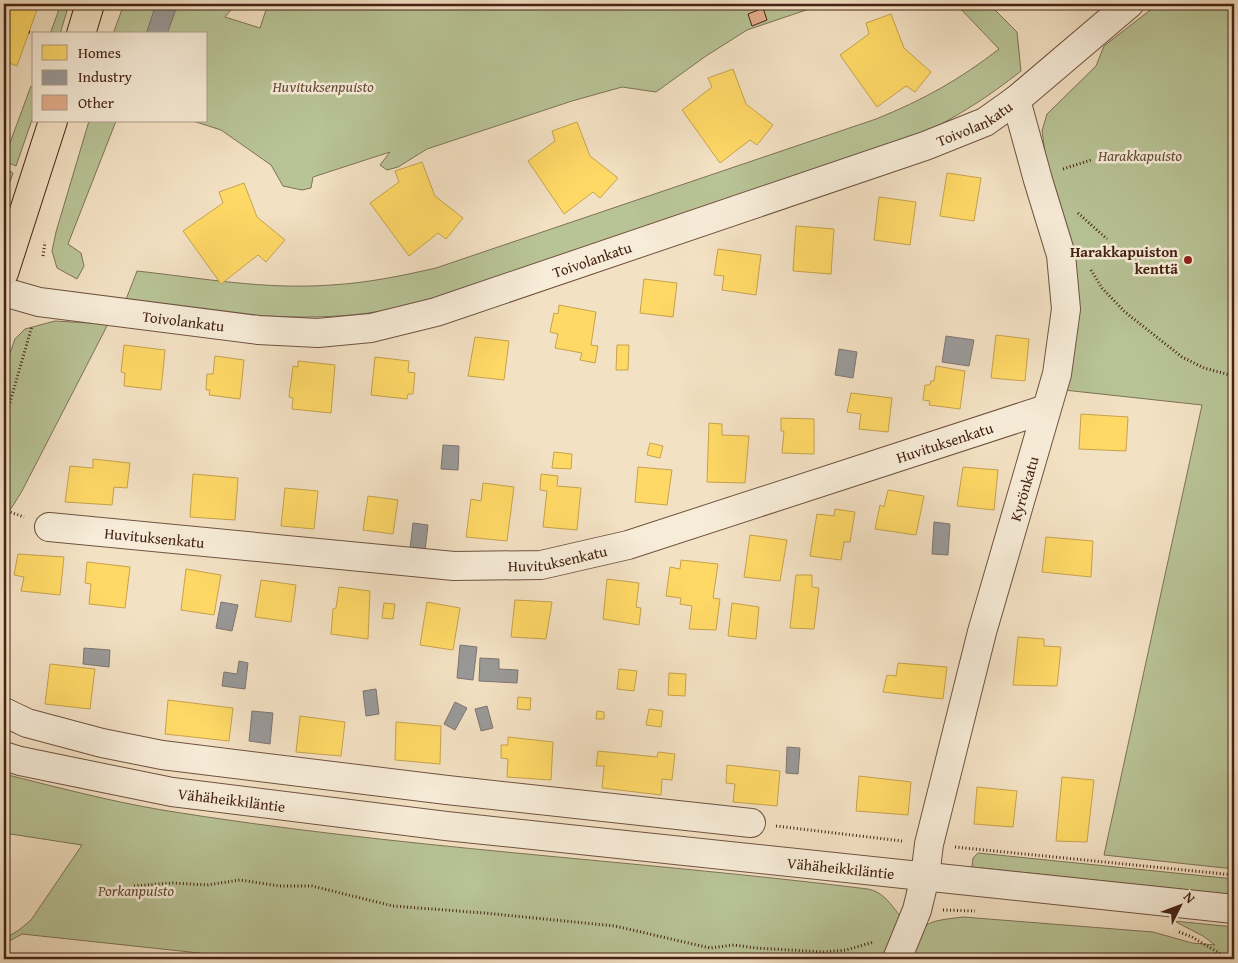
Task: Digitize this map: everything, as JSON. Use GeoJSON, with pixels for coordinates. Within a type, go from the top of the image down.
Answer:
{"type":"FeatureCollection","features":[{"type":"Feature","properties":{"kind":"main road"},"geometry":{"type":"LineString","coordinates":[[82,32],[90,4]]}},
{"type":"Feature","properties":{"kind":"main road"},"geometry":{"type":"LineString","coordinates":[[4,273],[53,122]]}},
{"type":"Feature","properties":{"kind":"street","name":"Toivolankatu"},"geometry":{"type":"LineString","coordinates":[[4,292],[39,302],[258,330],[318,333],[371,328],[436,312],[925,146],[986,122],[1016,100],[1129,4]]}},
{"type":"Feature","properties":{"kind":"street","name":"Kyrönkatu"},"geometry":{"type":"LineString","coordinates":[[897,959],[917,910],[925,877],[929,844],[982,632],[1046,409],[1058,374],[1066,309],[1061,255],[1016,100]]}},
{"type":"Feature","properties":{"kind":"street","name":"Huvituksenkatu"},"geometry":{"type":"LineString","coordinates":[[49,527],[454,566],[541,565],[628,545],[1046,409]]}},
{"type":"Feature","properties":{"kind":"street","name":"Vähäheikkiläntie"},"geometry":{"type":"LineString","coordinates":[[751,823],[447,790],[162,755],[102,743],[15,718],[12,759],[172,792],[446,826],[1234,909]]}},
{"type":"Feature","properties":{"kind":"street"},"geometry":{"type":"LineString","coordinates":[[446,826],[447,790]]}},
{"type":"Feature","properties":{"kind":"path"},"geometry":{"type":"LineString","coordinates":[[1058,171],[1091,160]]}},
{"type":"Feature","properties":{"kind":"path"},"geometry":{"type":"LineString","coordinates":[[1071,207],[1107,239]]}},
{"type":"Feature","properties":{"kind":"path"},"geometry":{"type":"LineString","coordinates":[[1088,265],[1102,288],[1125,312],[1162,342],[1182,357],[1204,368],[1234,376]]}},
{"type":"Feature","properties":{"kind":"path"},"geometry":{"type":"LineString","coordinates":[[4,423],[33,326]]}},
{"type":"Feature","properties":{"kind":"path"},"geometry":{"type":"LineString","coordinates":[[751,823],[929,844],[1234,875]]}},
{"type":"Feature","properties":{"kind":"path"},"geometry":{"type":"LineString","coordinates":[[134,886],[173,883],[207,885],[240,880],[272,885],[312,886],[394,906],[484,912],[615,926],[710,948],[734,945],[824,952],[846,950],[868,944],[910,927]]}},
{"type":"Feature","properties":{"kind":"path"},"geometry":{"type":"LineString","coordinates":[[1192,937],[1229,959]]}},
{"type":"Feature","properties":{"kind":"green space"},"geometry":{"type":"Polygon","coordinates":[[[61,4],[69,4],[61,32],[51,32],[61,4]]]}},
{"type":"Feature","properties":{"kind":"green space","name":"Huvituksenpuisto"},"geometry":{"type":"Polygon","coordinates":[[[124,4],[180,4],[199,10],[206,4],[236,4],[225,17],[260,28],[268,4],[824,4],[747,30],[706,56],[656,92],[622,87],[572,101],[427,149],[398,167],[387,170],[380,165],[390,152],[313,177],[311,188],[302,190],[283,186],[271,165],[221,130],[196,122],[208,122],[208,32],[114,32],[124,4]]]}},
{"type":"Feature","properties":{"kind":"green space"},"geometry":{"type":"Polygon","coordinates":[[[956,4],[989,4],[1017,32],[1021,71],[973,105],[922,134],[510,277],[421,303],[361,314],[302,317],[213,312],[125,302],[137,271],[258,285],[307,286],[371,281],[436,268],[876,119],[940,89],[999,49],[956,4]]]}},
{"type":"Feature","properties":{"kind":"green space","name":"Harakkapuisto"},"geometry":{"type":"Polygon","coordinates":[[[1158,4],[1234,4],[1234,869],[1104,855],[1202,405],[1064,390],[1040,153],[1045,152],[1042,131],[1047,114],[1096,66],[1104,46],[1158,4]]]}},
{"type":"Feature","properties":{"kind":"green space"},"geometry":{"type":"Polygon","coordinates":[[[32,86],[32,120],[16,166],[4,161],[32,86]]]}},
{"type":"Feature","properties":{"kind":"green space"},"geometry":{"type":"Polygon","coordinates":[[[89,122],[116,122],[68,244],[81,253],[84,266],[77,279],[57,268],[52,251],[89,122]]]}},
{"type":"Feature","properties":{"kind":"green space"},"geometry":{"type":"Polygon","coordinates":[[[4,168],[13,173],[4,199],[4,168]]]}},
{"type":"Feature","properties":{"kind":"green space"},"geometry":{"type":"Polygon","coordinates":[[[55,321],[108,324],[22,491],[4,520],[4,370],[15,339],[25,329],[55,321]]]}},
{"type":"Feature","properties":{"kind":"green space","name":"Porkanpuisto"},"geometry":{"type":"Polygon","coordinates":[[[4,774],[83,794],[162,810],[250,823],[426,844],[868,889],[883,896],[901,917],[890,959],[255,959],[22,934],[4,944],[4,939],[31,920],[82,845],[4,833],[4,774]]]}},
{"type":"Feature","properties":{"kind":"green space"},"geometry":{"type":"Polygon","coordinates":[[[978,853],[1234,879],[1234,895],[972,867],[973,858],[978,853]]]}},
{"type":"Feature","properties":{"kind":"green space"},"geometry":{"type":"Polygon","coordinates":[[[963,917],[1153,932],[1192,943],[1215,945],[1203,936],[1174,921],[1234,927],[1234,959],[909,959],[918,937],[926,926],[939,920],[963,917]]]}},
{"type":"Feature","properties":{"kind":"building: Homes"},"geometry":{"type":"Polygon","coordinates":[[[4,4],[39,4],[17,66],[4,61],[4,4]]]}},
{"type":"Feature","properties":{"kind":"building: Homes"},"geometry":{"type":"Polygon","coordinates":[[[891,14],[904,48],[931,72],[915,92],[906,86],[877,107],[840,55],[869,34],[866,23],[891,14]]]}},
{"type":"Feature","properties":{"kind":"building: Homes"},"geometry":{"type":"Polygon","coordinates":[[[733,69],[746,104],[773,125],[757,145],[750,140],[720,163],[682,110],[712,87],[708,78],[733,69]]]}},
{"type":"Feature","properties":{"kind":"building: Homes"},"geometry":{"type":"Polygon","coordinates":[[[577,122],[590,156],[618,178],[600,198],[593,192],[564,214],[528,161],[555,141],[552,131],[577,122]]]}},
{"type":"Feature","properties":{"kind":"building: Homes"},"geometry":{"type":"Polygon","coordinates":[[[422,162],[435,196],[463,218],[446,239],[438,233],[409,256],[370,203],[399,182],[395,171],[422,162]]]}},
{"type":"Feature","properties":{"kind":"building: Homes"},"geometry":{"type":"Polygon","coordinates":[[[947,173],[981,178],[974,221],[940,216],[947,173]]]}},
{"type":"Feature","properties":{"kind":"building: Homes"},"geometry":{"type":"Polygon","coordinates":[[[244,183],[257,217],[285,240],[266,262],[258,255],[221,284],[183,231],[223,203],[219,192],[244,183]]]}},
{"type":"Feature","properties":{"kind":"building: Homes"},"geometry":{"type":"Polygon","coordinates":[[[879,197],[916,202],[910,245],[874,240],[879,197]]]}},
{"type":"Feature","properties":{"kind":"building: Homes"},"geometry":{"type":"Polygon","coordinates":[[[796,226],[834,229],[831,274],[793,271],[796,226]]]}},
{"type":"Feature","properties":{"kind":"building: Homes"},"geometry":{"type":"Polygon","coordinates":[[[718,249],[761,255],[756,295],[722,290],[724,276],[714,275],[718,249]]]}},
{"type":"Feature","properties":{"kind":"building: Homes"},"geometry":{"type":"Polygon","coordinates":[[[644,279],[677,283],[673,317],[640,313],[644,279]]]}},
{"type":"Feature","properties":{"kind":"building: Homes"},"geometry":{"type":"Polygon","coordinates":[[[559,305],[596,312],[591,345],[598,346],[595,363],[580,360],[582,353],[555,348],[558,334],[550,332],[554,313],[558,314],[559,305]]]}},
{"type":"Feature","properties":{"kind":"building: Homes"},"geometry":{"type":"Polygon","coordinates":[[[996,335],[1029,339],[1025,381],[991,378],[996,335]]]}},
{"type":"Feature","properties":{"kind":"building: Homes"},"geometry":{"type":"Polygon","coordinates":[[[475,337],[509,341],[504,380],[468,376],[475,337]]]}},
{"type":"Feature","properties":{"kind":"building: Homes"},"geometry":{"type":"Polygon","coordinates":[[[124,345],[165,350],[161,390],[124,386],[125,373],[121,372],[124,345]]]}},
{"type":"Feature","properties":{"kind":"building: Homes"},"geometry":{"type":"Polygon","coordinates":[[[617,345],[629,345],[628,370],[616,370],[617,345]]]}},
{"type":"Feature","properties":{"kind":"building: Homes"},"geometry":{"type":"Polygon","coordinates":[[[215,356],[244,360],[240,399],[209,395],[210,390],[206,390],[207,374],[213,374],[215,356]]]}},
{"type":"Feature","properties":{"kind":"building: Homes"},"geometry":{"type":"Polygon","coordinates":[[[375,357],[409,361],[408,372],[415,373],[413,394],[408,394],[407,399],[371,395],[375,357]]]}},
{"type":"Feature","properties":{"kind":"building: Homes"},"geometry":{"type":"Polygon","coordinates":[[[298,361],[335,365],[331,413],[292,409],[293,398],[289,397],[293,366],[298,367],[298,361]]]}},
{"type":"Feature","properties":{"kind":"building: Homes"},"geometry":{"type":"Polygon","coordinates":[[[936,366],[965,371],[960,409],[929,405],[930,401],[923,400],[925,385],[930,385],[931,381],[934,381],[936,366]]]}},
{"type":"Feature","properties":{"kind":"building: Homes"},"geometry":{"type":"Polygon","coordinates":[[[851,393],[892,398],[888,432],[859,429],[861,414],[847,412],[851,393]]]}},
{"type":"Feature","properties":{"kind":"building: Homes"},"geometry":{"type":"Polygon","coordinates":[[[1081,414],[1128,417],[1126,451],[1079,449],[1081,414]]]}},
{"type":"Feature","properties":{"kind":"building: Homes"},"geometry":{"type":"Polygon","coordinates":[[[781,418],[814,419],[814,454],[782,453],[784,431],[781,431],[781,418]]]}},
{"type":"Feature","properties":{"kind":"building: Homes"},"geometry":{"type":"Polygon","coordinates":[[[709,423],[722,424],[722,435],[749,436],[745,483],[707,482],[709,423]]]}},
{"type":"Feature","properties":{"kind":"building: Homes"},"geometry":{"type":"Polygon","coordinates":[[[650,443],[663,446],[660,458],[647,455],[650,443]]]}},
{"type":"Feature","properties":{"kind":"building: Homes"},"geometry":{"type":"Polygon","coordinates":[[[554,452],[572,454],[571,469],[552,468],[554,452]]]}},
{"type":"Feature","properties":{"kind":"building: Homes"},"geometry":{"type":"Polygon","coordinates":[[[93,459],[130,463],[127,488],[114,487],[112,505],[65,502],[70,466],[93,468],[93,459]]]}},
{"type":"Feature","properties":{"kind":"building: Homes"},"geometry":{"type":"Polygon","coordinates":[[[638,467],[672,470],[667,505],[635,502],[638,467]]]}},
{"type":"Feature","properties":{"kind":"building: Homes"},"geometry":{"type":"Polygon","coordinates":[[[963,467],[998,470],[994,510],[957,506],[963,467]]]}},
{"type":"Feature","properties":{"kind":"building: Homes"},"geometry":{"type":"Polygon","coordinates":[[[193,474],[238,478],[235,520],[190,517],[193,474]]]}},
{"type":"Feature","properties":{"kind":"building: Homes"},"geometry":{"type":"Polygon","coordinates":[[[541,474],[558,476],[557,486],[581,488],[577,530],[543,527],[547,491],[540,490],[541,474]]]}},
{"type":"Feature","properties":{"kind":"building: Homes"},"geometry":{"type":"Polygon","coordinates":[[[483,483],[514,487],[507,541],[466,537],[471,499],[481,501],[483,483]]]}},
{"type":"Feature","properties":{"kind":"building: Homes"},"geometry":{"type":"Polygon","coordinates":[[[285,488],[318,491],[314,529],[281,526],[285,488]]]}},
{"type":"Feature","properties":{"kind":"building: Homes"},"geometry":{"type":"Polygon","coordinates":[[[888,490],[924,496],[916,535],[875,529],[880,505],[884,507],[888,490]]]}},
{"type":"Feature","properties":{"kind":"building: Homes"},"geometry":{"type":"Polygon","coordinates":[[[368,496],[398,500],[393,534],[363,530],[368,496]]]}},
{"type":"Feature","properties":{"kind":"building: Homes"},"geometry":{"type":"Polygon","coordinates":[[[835,509],[855,512],[850,542],[844,542],[841,560],[810,556],[817,514],[834,516],[835,509]]]}},
{"type":"Feature","properties":{"kind":"building: Homes"},"geometry":{"type":"Polygon","coordinates":[[[750,535],[787,540],[780,581],[744,577],[750,535]]]}},
{"type":"Feature","properties":{"kind":"building: Homes"},"geometry":{"type":"Polygon","coordinates":[[[1046,537],[1093,541],[1091,577],[1042,572],[1046,537]]]}},
{"type":"Feature","properties":{"kind":"building: Homes"},"geometry":{"type":"Polygon","coordinates":[[[18,554],[64,557],[60,595],[21,591],[24,577],[14,575],[18,554]]]}},
{"type":"Feature","properties":{"kind":"building: Homes"},"geometry":{"type":"Polygon","coordinates":[[[681,560],[718,564],[713,598],[720,599],[716,630],[689,629],[692,606],[680,604],[681,598],[666,596],[670,567],[680,569],[681,560]]]}},
{"type":"Feature","properties":{"kind":"building: Homes"},"geometry":{"type":"Polygon","coordinates":[[[87,562],[130,567],[125,608],[89,604],[91,584],[85,583],[87,562]]]}},
{"type":"Feature","properties":{"kind":"building: Homes"},"geometry":{"type":"Polygon","coordinates":[[[186,569],[221,575],[214,615],[181,610],[186,569]]]}},
{"type":"Feature","properties":{"kind":"building: Homes"},"geometry":{"type":"Polygon","coordinates":[[[796,575],[812,575],[812,587],[819,588],[814,629],[790,628],[796,575]]]}},
{"type":"Feature","properties":{"kind":"building: Homes"},"geometry":{"type":"Polygon","coordinates":[[[607,579],[639,583],[636,607],[641,608],[639,625],[603,619],[607,579]]]}},
{"type":"Feature","properties":{"kind":"building: Homes"},"geometry":{"type":"Polygon","coordinates":[[[261,580],[296,585],[291,622],[255,617],[261,580]]]}},
{"type":"Feature","properties":{"kind":"building: Homes"},"geometry":{"type":"Polygon","coordinates":[[[339,587],[370,591],[368,639],[331,634],[333,609],[336,608],[339,587]]]}},
{"type":"Feature","properties":{"kind":"building: Homes"},"geometry":{"type":"Polygon","coordinates":[[[515,600],[552,602],[546,639],[511,637],[515,600]]]}},
{"type":"Feature","properties":{"kind":"building: Homes"},"geometry":{"type":"Polygon","coordinates":[[[427,602],[460,608],[453,650],[420,645],[427,602]]]}},
{"type":"Feature","properties":{"kind":"building: Homes"},"geometry":{"type":"Polygon","coordinates":[[[384,603],[395,604],[393,619],[382,618],[384,603]]]}},
{"type":"Feature","properties":{"kind":"building: Homes"},"geometry":{"type":"Polygon","coordinates":[[[732,603],[759,607],[756,639],[728,636],[732,603]]]}},
{"type":"Feature","properties":{"kind":"building: Homes"},"geometry":{"type":"Polygon","coordinates":[[[1018,637],[1044,639],[1044,646],[1061,647],[1057,686],[1013,685],[1018,637]]]}},
{"type":"Feature","properties":{"kind":"building: Homes"},"geometry":{"type":"Polygon","coordinates":[[[898,663],[947,667],[943,699],[883,692],[887,675],[896,676],[898,663]]]}},
{"type":"Feature","properties":{"kind":"building: Homes"},"geometry":{"type":"Polygon","coordinates":[[[50,664],[95,669],[90,709],[45,704],[50,664]]]}},
{"type":"Feature","properties":{"kind":"building: Homes"},"geometry":{"type":"Polygon","coordinates":[[[619,669],[637,671],[634,691],[617,689],[619,669]]]}},
{"type":"Feature","properties":{"kind":"building: Homes"},"geometry":{"type":"Polygon","coordinates":[[[669,673],[686,674],[685,696],[668,695],[669,673]]]}},
{"type":"Feature","properties":{"kind":"building: Homes"},"geometry":{"type":"Polygon","coordinates":[[[518,697],[531,698],[530,710],[517,709],[518,697]]]}},
{"type":"Feature","properties":{"kind":"building: Homes"},"geometry":{"type":"Polygon","coordinates":[[[168,700],[233,708],[229,741],[165,734],[168,700]]]}},
{"type":"Feature","properties":{"kind":"building: Homes"},"geometry":{"type":"Polygon","coordinates":[[[649,709],[663,711],[661,727],[646,725],[649,709]]]}},
{"type":"Feature","properties":{"kind":"building: Homes"},"geometry":{"type":"Polygon","coordinates":[[[597,711],[604,712],[604,719],[596,719],[597,711]]]}},
{"type":"Feature","properties":{"kind":"building: Homes"},"geometry":{"type":"Polygon","coordinates":[[[300,716],[345,722],[341,756],[296,752],[300,716]]]}},
{"type":"Feature","properties":{"kind":"building: Homes"},"geometry":{"type":"Polygon","coordinates":[[[396,722],[441,726],[440,764],[395,760],[396,722]]]}},
{"type":"Feature","properties":{"kind":"building: Homes"},"geometry":{"type":"Polygon","coordinates":[[[508,737],[553,742],[551,780],[507,777],[508,759],[501,758],[501,745],[508,745],[508,737]]]}},
{"type":"Feature","properties":{"kind":"building: Homes"},"geometry":{"type":"Polygon","coordinates":[[[598,751],[657,757],[658,752],[675,754],[672,780],[662,779],[661,795],[602,788],[604,766],[596,766],[598,751]]]}},
{"type":"Feature","properties":{"kind":"building: Homes"},"geometry":{"type":"Polygon","coordinates":[[[727,765],[780,771],[777,806],[733,802],[735,784],[726,783],[727,765]]]}},
{"type":"Feature","properties":{"kind":"building: Homes"},"geometry":{"type":"Polygon","coordinates":[[[859,776],[911,782],[908,815],[856,811],[859,776]]]}},
{"type":"Feature","properties":{"kind":"building: Homes"},"geometry":{"type":"Polygon","coordinates":[[[1062,777],[1094,780],[1087,842],[1056,841],[1062,777]]]}},
{"type":"Feature","properties":{"kind":"building: Homes"},"geometry":{"type":"Polygon","coordinates":[[[977,787],[1017,791],[1013,827],[974,824],[977,787]]]}},
{"type":"Feature","properties":{"kind":"building: Industry"},"geometry":{"type":"Polygon","coordinates":[[[156,4],[177,6],[168,32],[147,32],[156,4]]]}},
{"type":"Feature","properties":{"kind":"building: Industry"},"geometry":{"type":"Polygon","coordinates":[[[946,336],[974,340],[969,366],[942,362],[946,336]]]}},
{"type":"Feature","properties":{"kind":"building: Industry"},"geometry":{"type":"Polygon","coordinates":[[[839,349],[857,352],[853,378],[835,375],[839,349]]]}},
{"type":"Feature","properties":{"kind":"building: Industry"},"geometry":{"type":"Polygon","coordinates":[[[443,445],[459,446],[458,470],[441,469],[443,445]]]}},
{"type":"Feature","properties":{"kind":"building: Industry"},"geometry":{"type":"Polygon","coordinates":[[[934,522],[950,524],[948,555],[932,554],[934,522]]]}},
{"type":"Feature","properties":{"kind":"building: Industry"},"geometry":{"type":"Polygon","coordinates":[[[413,523],[428,525],[425,551],[410,549],[413,523]]]}},
{"type":"Feature","properties":{"kind":"building: Industry"},"geometry":{"type":"Polygon","coordinates":[[[221,602],[238,605],[232,631],[216,628],[221,602]]]}},
{"type":"Feature","properties":{"kind":"building: Industry"},"geometry":{"type":"Polygon","coordinates":[[[460,645],[477,647],[473,680],[457,678],[460,645]]]}},
{"type":"Feature","properties":{"kind":"building: Industry"},"geometry":{"type":"Polygon","coordinates":[[[84,648],[110,650],[109,667],[83,664],[84,648]]]}},
{"type":"Feature","properties":{"kind":"building: Industry"},"geometry":{"type":"Polygon","coordinates":[[[480,658],[499,659],[499,669],[518,670],[517,683],[479,681],[480,658]]]}},
{"type":"Feature","properties":{"kind":"building: Industry"},"geometry":{"type":"Polygon","coordinates":[[[239,661],[248,663],[245,689],[222,686],[224,672],[237,674],[239,661]]]}},
{"type":"Feature","properties":{"kind":"building: Industry"},"geometry":{"type":"Polygon","coordinates":[[[376,689],[379,714],[366,716],[363,691],[376,689]]]}},
{"type":"Feature","properties":{"kind":"building: Industry"},"geometry":{"type":"Polygon","coordinates":[[[455,702],[467,708],[455,730],[444,724],[455,702]]]}},
{"type":"Feature","properties":{"kind":"building: Industry"},"geometry":{"type":"Polygon","coordinates":[[[487,706],[493,728],[481,731],[475,709],[487,706]]]}},
{"type":"Feature","properties":{"kind":"building: Industry"},"geometry":{"type":"Polygon","coordinates":[[[252,711],[273,713],[270,744],[249,741],[252,711]]]}},
{"type":"Feature","properties":{"kind":"building: Industry"},"geometry":{"type":"Polygon","coordinates":[[[787,747],[800,748],[798,774],[786,773],[787,747]]]}},
{"type":"Feature","properties":{"kind":"building: Other"},"geometry":{"type":"Polygon","coordinates":[[[763,8],[767,20],[752,26],[748,14],[763,8]]]}},
{"type":"Feature","properties":{"kind":"place","name":"Harakkapuiston kenttä"},"geometry":{"type":"Point","coordinates":[1188,260]}}]}
